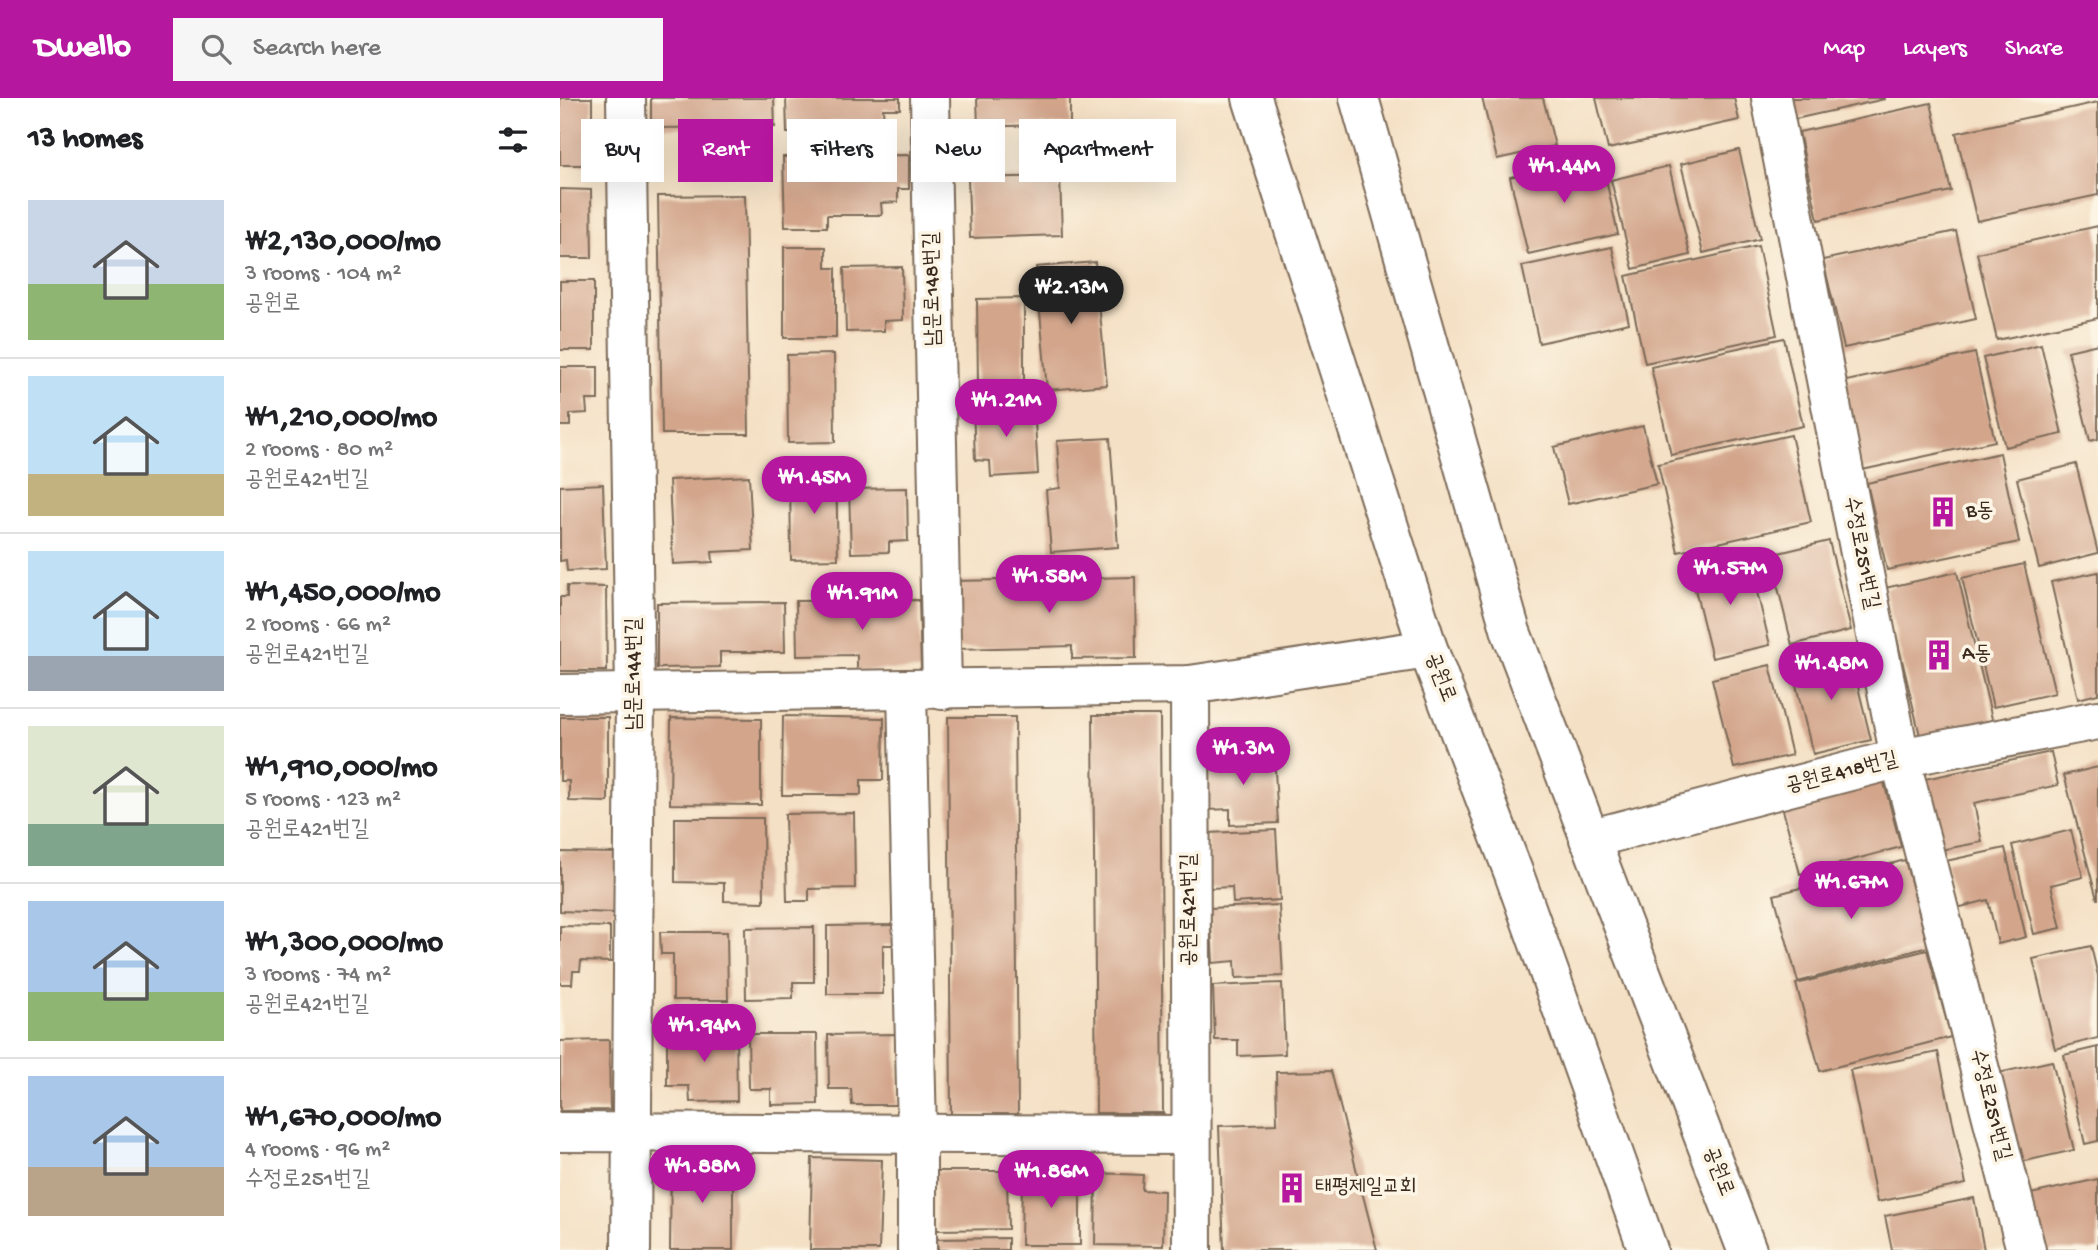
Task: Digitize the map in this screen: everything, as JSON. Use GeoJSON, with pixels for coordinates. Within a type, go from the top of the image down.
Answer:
{"type":"FeatureCollection","features":[{"type":"Feature","properties":{"kind":"street","name":"남문로144번길"},"geometry":{"type":"LineString","coordinates":[[626,98],[635,694],[631,1250]]}},
{"type":"Feature","properties":{"kind":"street","name":"남문로148번길"},"geometry":{"type":"LineString","coordinates":[[924,690],[930,98]]}},
{"type":"Feature","properties":{"kind":"street","name":"공원로"},"geometry":{"type":"LineString","coordinates":[[1252,98],[1428,649],[1514,874],[1648,1250]]}},
{"type":"Feature","properties":{"kind":"street","name":"공원로"},"geometry":{"type":"LineString","coordinates":[[1359,98],[1511,632],[1747,1250]]}},
{"type":"Feature","properties":{"kind":"street","name":"수정로251번길"},"geometry":{"type":"LineString","coordinates":[[1771,98],[1900,758],[2026,1250]]}},
{"type":"Feature","properties":{"kind":"street"},"geometry":{"type":"LineString","coordinates":[[560,694],[1189,685],[1428,649]]}},
{"type":"Feature","properties":{"kind":"street","name":"공원로421번길"},"geometry":{"type":"LineString","coordinates":[[1189,685],[1192,1250]]}},
{"type":"Feature","properties":{"kind":"street"},"geometry":{"type":"LineString","coordinates":[[917,1250],[924,690]]}},
{"type":"Feature","properties":{"kind":"street","name":"공원로418번길"},"geometry":{"type":"LineString","coordinates":[[1589,839],[1900,758],[2098,720]]}},
{"type":"Feature","properties":{"kind":"street"},"geometry":{"type":"LineString","coordinates":[[560,1132],[1190,1135]]}},
{"type":"Feature","properties":{"kind":"building"},"geometry":{"type":"Polygon","coordinates":[[[560,98],[592,98],[592,119],[581,119],[581,165],[560,165],[560,98]]]}},
{"type":"Feature","properties":{"kind":"building"},"geometry":{"type":"Polygon","coordinates":[[[651,98],[774,98],[775,127],[773,119],[678,119],[678,128],[664,128],[664,119],[651,119],[651,98]]]}},
{"type":"Feature","properties":{"kind":"building"},"geometry":{"type":"Polygon","coordinates":[[[786,98],[900,98],[900,109],[883,109],[884,119],[787,119],[787,133],[786,98]]]}},
{"type":"Feature","properties":{"kind":"building"},"geometry":{"type":"Polygon","coordinates":[[[977,98],[1070,98],[1070,119],[1019,119],[1019,126],[1005,126],[1005,119],[978,119],[977,98]]]}},
{"type":"Feature","properties":{"kind":"building"},"geometry":{"type":"Polygon","coordinates":[[[1482,98],[1543,98],[1555,146],[1497,159],[1482,98]]]}},
{"type":"Feature","properties":{"kind":"building"},"geometry":{"type":"Polygon","coordinates":[[[1596,98],[1734,98],[1739,120],[1608,149],[1596,98]]]}},
{"type":"Feature","properties":{"kind":"building"},"geometry":{"type":"Polygon","coordinates":[[[1790,98],[1885,98],[1885,99],[1795,119],[1790,98]]]}},
{"type":"Feature","properties":{"kind":"building"},"geometry":{"type":"Polygon","coordinates":[[[2098,102],[2098,195],[1977,221],[1956,133],[2098,102]]]}},
{"type":"Feature","properties":{"kind":"building"},"geometry":{"type":"Polygon","coordinates":[[[1931,103],[1951,191],[1818,220],[1799,132],[1931,103]]]}},
{"type":"Feature","properties":{"kind":"building"},"geometry":{"type":"Polygon","coordinates":[[[1739,150],[1760,239],[1703,253],[1681,164],[1739,150]]]}},
{"type":"Feature","properties":{"kind":"building"},"geometry":{"type":"Polygon","coordinates":[[[897,155],[909,155],[909,189],[898,189],[898,202],[881,203],[882,215],[827,215],[827,227],[785,227],[783,157],[787,157],[787,182],[897,182],[897,155]]]}},
{"type":"Feature","properties":{"kind":"building"},"geometry":{"type":"Polygon","coordinates":[[[1601,157],[1618,234],[1528,254],[1510,177],[1601,157]]]}},
{"type":"Feature","properties":{"kind":"building"},"geometry":{"type":"Polygon","coordinates":[[[1669,166],[1690,255],[1633,269],[1611,180],[1669,166]]]}},
{"type":"Feature","properties":{"kind":"building"},"geometry":{"type":"Polygon","coordinates":[[[1005,177],[1019,177],[1019,182],[1060,182],[1062,235],[970,238],[968,182],[1005,182],[1005,177]]]}},
{"type":"Feature","properties":{"kind":"building"},"geometry":{"type":"Polygon","coordinates":[[[560,189],[591,190],[592,258],[560,258],[560,189]]]}},
{"type":"Feature","properties":{"kind":"building"},"geometry":{"type":"Polygon","coordinates":[[[745,195],[749,434],[662,434],[658,196],[745,195]]]}},
{"type":"Feature","properties":{"kind":"building"},"geometry":{"type":"Polygon","coordinates":[[[2098,226],[2098,318],[1997,340],[1977,253],[2098,226]]]}},
{"type":"Feature","properties":{"kind":"building"},"geometry":{"type":"Polygon","coordinates":[[[1956,231],[1976,319],[1844,348],[1823,260],[1956,231]]]}},
{"type":"Feature","properties":{"kind":"building"},"geometry":{"type":"Polygon","coordinates":[[[1758,246],[1777,335],[1645,363],[1626,276],[1758,246]]]}},
{"type":"Feature","properties":{"kind":"building"},"geometry":{"type":"Polygon","coordinates":[[[784,247],[826,247],[826,268],[836,268],[836,338],[784,338],[784,247]]]}},
{"type":"Feature","properties":{"kind":"building"},"geometry":{"type":"Polygon","coordinates":[[[1612,247],[1629,323],[1539,343],[1522,266],[1612,247]]]}},
{"type":"Feature","properties":{"kind":"building"},"geometry":{"type":"Polygon","coordinates":[[[1095,262],[1107,385],[1047,390],[1036,267],[1095,262]]]}},
{"type":"Feature","properties":{"kind":"building"},"geometry":{"type":"Polygon","coordinates":[[[902,267],[903,320],[884,321],[884,331],[846,332],[844,268],[902,267]]]}},
{"type":"Feature","properties":{"kind":"building"},"geometry":{"type":"Polygon","coordinates":[[[560,281],[594,281],[594,350],[560,350],[560,281]]]}},
{"type":"Feature","properties":{"kind":"building"},"geometry":{"type":"Polygon","coordinates":[[[1024,298],[1024,385],[978,386],[977,299],[1024,298]]]}},
{"type":"Feature","properties":{"kind":"building"},"geometry":{"type":"Polygon","coordinates":[[[1784,338],[1803,426],[1671,455],[1651,367],[1784,338]]]}},
{"type":"Feature","properties":{"kind":"building"},"geometry":{"type":"Polygon","coordinates":[[[2041,344],[2062,434],[2005,447],[1983,358],[2041,344]]]}},
{"type":"Feature","properties":{"kind":"building"},"geometry":{"type":"Polygon","coordinates":[[[2098,344],[2098,439],[2090,441],[2068,351],[2098,344]]]}},
{"type":"Feature","properties":{"kind":"building"},"geometry":{"type":"Polygon","coordinates":[[[1975,353],[1995,441],[1862,470],[1842,382],[1975,353]]]}},
{"type":"Feature","properties":{"kind":"building"},"geometry":{"type":"Polygon","coordinates":[[[834,354],[835,442],[788,443],[787,355],[834,354]]]}},
{"type":"Feature","properties":{"kind":"building"},"geometry":{"type":"Polygon","coordinates":[[[560,367],[598,367],[598,400],[586,400],[587,413],[570,414],[570,426],[560,426],[560,367]]]}},
{"type":"Feature","properties":{"kind":"building"},"geometry":{"type":"Polygon","coordinates":[[[1034,404],[1038,474],[991,477],[990,461],[975,460],[973,406],[1034,404]]]}},
{"type":"Feature","properties":{"kind":"building"},"geometry":{"type":"Polygon","coordinates":[[[1643,426],[1657,484],[1568,504],[1554,447],[1643,426]]]}},
{"type":"Feature","properties":{"kind":"building"},"geometry":{"type":"Polygon","coordinates":[[[1791,435],[1811,522],[1678,552],[1658,464],[1791,435]]]}},
{"type":"Feature","properties":{"kind":"building"},"geometry":{"type":"Polygon","coordinates":[[[1110,438],[1118,547],[1051,552],[1046,490],[1060,488],[1057,441],[1110,438]]]}},
{"type":"Feature","properties":{"kind":"building","name":"B동"},"geometry":{"type":"Polygon","coordinates":[[[2000,453],[2019,542],[1887,570],[1867,483],[2000,453]]]}},
{"type":"Feature","properties":{"kind":"building"},"geometry":{"type":"Polygon","coordinates":[[[2076,464],[2098,553],[2039,568],[2017,479],[2076,464]]]}},
{"type":"Feature","properties":{"kind":"building"},"geometry":{"type":"Polygon","coordinates":[[[790,472],[836,472],[838,559],[791,560],[790,472]]]}},
{"type":"Feature","properties":{"kind":"building"},"geometry":{"type":"Polygon","coordinates":[[[749,476],[753,550],[712,552],[713,562],[673,564],[669,480],[749,476]]]}},
{"type":"Feature","properties":{"kind":"building"},"geometry":{"type":"Polygon","coordinates":[[[603,484],[606,569],[567,571],[566,560],[560,561],[560,486],[603,484]]]}},
{"type":"Feature","properties":{"kind":"building"},"geometry":{"type":"Polygon","coordinates":[[[907,488],[908,541],[889,542],[889,552],[851,553],[849,489],[907,488]]]}},
{"type":"Feature","properties":{"kind":"building"},"geometry":{"type":"Polygon","coordinates":[[[1829,541],[1851,630],[1792,645],[1770,555],[1829,541]]]}},
{"type":"Feature","properties":{"kind":"building"},"geometry":{"type":"Polygon","coordinates":[[[1748,555],[1770,645],[1712,658],[1690,569],[1748,555]]]}},
{"type":"Feature","properties":{"kind":"building"},"geometry":{"type":"Polygon","coordinates":[[[2024,564],[2055,693],[1993,707],[1962,578],[2024,564]]]}},
{"type":"Feature","properties":{"kind":"building","name":"A동"},"geometry":{"type":"Polygon","coordinates":[[[1957,572],[1993,723],[1921,740],[1885,588],[1957,572]]]}},
{"type":"Feature","properties":{"kind":"building"},"geometry":{"type":"Polygon","coordinates":[[[2098,572],[2098,694],[2078,699],[2051,582],[2098,572]]]}},
{"type":"Feature","properties":{"kind":"building"},"geometry":{"type":"Polygon","coordinates":[[[1135,577],[1136,658],[1072,659],[1072,646],[955,649],[954,581],[1135,577]]]}},
{"type":"Feature","properties":{"kind":"building"},"geometry":{"type":"Polygon","coordinates":[[[567,586],[606,587],[607,671],[560,671],[560,597],[567,597],[567,586]]]}},
{"type":"Feature","properties":{"kind":"building"},"geometry":{"type":"Polygon","coordinates":[[[919,600],[921,670],[857,670],[857,655],[797,656],[796,601],[919,600]]]}},
{"type":"Feature","properties":{"kind":"building"},"geometry":{"type":"Polygon","coordinates":[[[784,602],[785,652],[720,652],[720,667],[657,668],[657,603],[784,602]]]}},
{"type":"Feature","properties":{"kind":"building"},"geometry":{"type":"Polygon","coordinates":[[[1849,650],[1871,740],[1813,754],[1791,665],[1849,650]]]}},
{"type":"Feature","properties":{"kind":"building"},"geometry":{"type":"Polygon","coordinates":[[[1770,665],[1792,755],[1734,768],[1712,679],[1770,665]]]}},
{"type":"Feature","properties":{"kind":"building"},"geometry":{"type":"Polygon","coordinates":[[[1093,715],[1160,715],[1163,1113],[1096,1113],[1093,715]]]}},
{"type":"Feature","properties":{"kind":"building"},"geometry":{"type":"Polygon","coordinates":[[[783,716],[884,718],[883,780],[861,780],[861,795],[782,795],[783,716]]]}},
{"type":"Feature","properties":{"kind":"building"},"geometry":{"type":"Polygon","coordinates":[[[560,717],[608,717],[608,802],[569,801],[569,781],[560,781],[560,717]]]}},
{"type":"Feature","properties":{"kind":"building"},"geometry":{"type":"Polygon","coordinates":[[[948,717],[1015,717],[1018,1114],[951,1115],[948,717]]]}},
{"type":"Feature","properties":{"kind":"building"},"geometry":{"type":"Polygon","coordinates":[[[671,718],[761,719],[761,805],[670,804],[671,718]]]}},
{"type":"Feature","properties":{"kind":"building"},"geometry":{"type":"Polygon","coordinates":[[[2051,752],[2058,785],[1974,803],[1982,842],[1940,850],[1925,779],[2051,752]]]}},
{"type":"Feature","properties":{"kind":"building"},"geometry":{"type":"Polygon","coordinates":[[[1274,753],[1278,823],[1230,825],[1230,809],[1208,810],[1205,755],[1274,753]]]}},
{"type":"Feature","properties":{"kind":"building"},"geometry":{"type":"Polygon","coordinates":[[[2098,767],[2098,899],[2097,899],[2064,775],[2098,767]]]}},
{"type":"Feature","properties":{"kind":"building"},"geometry":{"type":"Polygon","coordinates":[[[1883,779],[1901,847],[1800,874],[1782,806],[1883,779]]]}},
{"type":"Feature","properties":{"kind":"building"},"geometry":{"type":"Polygon","coordinates":[[[854,813],[855,888],[809,889],[809,901],[787,901],[785,814],[854,813]]]}},
{"type":"Feature","properties":{"kind":"building"},"geometry":{"type":"Polygon","coordinates":[[[675,818],[763,818],[764,902],[724,901],[724,883],[675,882],[675,818]]]}},
{"type":"Feature","properties":{"kind":"building"},"geometry":{"type":"Polygon","coordinates":[[[1276,830],[1280,900],[1233,903],[1232,887],[1210,888],[1208,833],[1276,830]]]}},
{"type":"Feature","properties":{"kind":"building"},"geometry":{"type":"Polygon","coordinates":[[[2071,830],[2083,877],[2051,885],[2061,928],[2034,934],[2012,845],[2071,830]]]}},
{"type":"Feature","properties":{"kind":"building"},"geometry":{"type":"Polygon","coordinates":[[[2005,848],[2026,937],[1998,944],[1988,900],[1957,908],[1946,861],[2005,848]]]}},
{"type":"Feature","properties":{"kind":"building"},"geometry":{"type":"Polygon","coordinates":[[[560,852],[617,853],[614,913],[560,911],[560,852]]]}},
{"type":"Feature","properties":{"kind":"building"},"geometry":{"type":"Polygon","coordinates":[[[1905,860],[1928,947],[1798,982],[1774,895],[1905,860]]]}},
{"type":"Feature","properties":{"kind":"building"},"geometry":{"type":"Polygon","coordinates":[[[1279,905],[1283,976],[1236,978],[1235,961],[1213,963],[1210,908],[1279,905]]]}},
{"type":"Feature","properties":{"kind":"building"},"geometry":{"type":"Polygon","coordinates":[[[893,925],[893,945],[883,945],[883,994],[827,994],[827,926],[893,925]]]}},
{"type":"Feature","properties":{"kind":"building"},"geometry":{"type":"Polygon","coordinates":[[[560,926],[610,927],[610,962],[581,961],[580,971],[573,971],[572,984],[560,984],[560,926]]]}},
{"type":"Feature","properties":{"kind":"building"},"geometry":{"type":"Polygon","coordinates":[[[814,927],[814,982],[793,982],[793,998],[746,999],[745,928],[814,927]]]}},
{"type":"Feature","properties":{"kind":"building"},"geometry":{"type":"Polygon","coordinates":[[[660,932],[727,932],[728,1000],[673,1000],[673,954],[661,954],[660,932]]]}},
{"type":"Feature","properties":{"kind":"building"},"geometry":{"type":"Polygon","coordinates":[[[2091,946],[2098,976],[2098,1038],[2055,1049],[2033,959],[2091,946]]]}},
{"type":"Feature","properties":{"kind":"building"},"geometry":{"type":"Polygon","coordinates":[[[1927,950],[1951,1037],[1820,1071],[1796,984],[1927,950]]]}},
{"type":"Feature","properties":{"kind":"building"},"geometry":{"type":"Polygon","coordinates":[[[1282,983],[1285,1054],[1238,1056],[1238,1040],[1215,1040],[1213,986],[1282,983]]]}},
{"type":"Feature","properties":{"kind":"building"},"geometry":{"type":"Polygon","coordinates":[[[667,1031],[736,1031],[737,1101],[690,1102],[689,1086],[667,1086],[667,1031]]]}},
{"type":"Feature","properties":{"kind":"building"},"geometry":{"type":"Polygon","coordinates":[[[748,1034],[817,1034],[818,1104],[771,1105],[771,1089],[749,1089],[748,1034]]]}},
{"type":"Feature","properties":{"kind":"building"},"geometry":{"type":"Polygon","coordinates":[[[897,1034],[898,1105],[852,1105],[851,1089],[829,1089],[828,1035],[897,1034]]]}},
{"type":"Feature","properties":{"kind":"building"},"geometry":{"type":"Polygon","coordinates":[[[609,1040],[610,1110],[560,1111],[560,1041],[609,1040]]]}},
{"type":"Feature","properties":{"kind":"building"},"geometry":{"type":"Polygon","coordinates":[[[2098,1047],[2098,1141],[2085,1144],[2064,1055],[2098,1047]]]}},
{"type":"Feature","properties":{"kind":"building"},"geometry":{"type":"Polygon","coordinates":[[[1938,1052],[1966,1184],[1877,1202],[1850,1070],[1938,1052]]]}},
{"type":"Feature","properties":{"kind":"building"},"geometry":{"type":"Polygon","coordinates":[[[2052,1061],[2074,1150],[2016,1163],[1994,1074],[2052,1061]]]}},
{"type":"Feature","properties":{"kind":"building","name":"태평제일교회"},"geometry":{"type":"Polygon","coordinates":[[[1331,1071],[1377,1250],[1224,1250],[1219,1126],[1277,1124],[1276,1072],[1331,1071]]]}},
{"type":"Feature","properties":{"kind":"building"},"geometry":{"type":"Polygon","coordinates":[[[812,1158],[882,1160],[879,1250],[810,1250],[812,1158]]]}},
{"type":"Feature","properties":{"kind":"building"},"geometry":{"type":"Polygon","coordinates":[[[671,1160],[733,1161],[733,1250],[670,1250],[671,1160]]]}},
{"type":"Feature","properties":{"kind":"building"},"geometry":{"type":"Polygon","coordinates":[[[937,1171],[1007,1171],[1008,1229],[937,1230],[937,1171]]]}},
{"type":"Feature","properties":{"kind":"building"},"geometry":{"type":"Polygon","coordinates":[[[1096,1173],[1143,1175],[1142,1190],[1164,1191],[1163,1246],[1095,1245],[1096,1173]]]}},
{"type":"Feature","properties":{"kind":"building"},"geometry":{"type":"Polygon","coordinates":[[[1022,1175],[1080,1176],[1080,1245],[1021,1245],[1022,1175]]]}},
{"type":"Feature","properties":{"kind":"building"},"geometry":{"type":"Polygon","coordinates":[[[2098,1179],[2098,1250],[2036,1250],[2022,1196],[2098,1179]]]}},
{"type":"Feature","properties":{"kind":"building"},"geometry":{"type":"Polygon","coordinates":[[[1974,1198],[1984,1250],[1892,1250],[1885,1216],[1974,1198]]]}},
{"type":"Feature","properties":{"kind":"building"},"geometry":{"type":"Polygon","coordinates":[[[1008,1238],[1008,1250],[938,1250],[937,1239],[1008,1238]]]}},
{"type":"Feature","properties":{"kind":"place","name":"B동"},"geometry":{"type":"Point","coordinates":[1943,512]}},
{"type":"Feature","properties":{"kind":"place","name":"A동"},"geometry":{"type":"Point","coordinates":[1939,655]}},
{"type":"Feature","properties":{"kind":"place","name":"태평제일교회"},"geometry":{"type":"Point","coordinates":[1292,1188]}}]}
